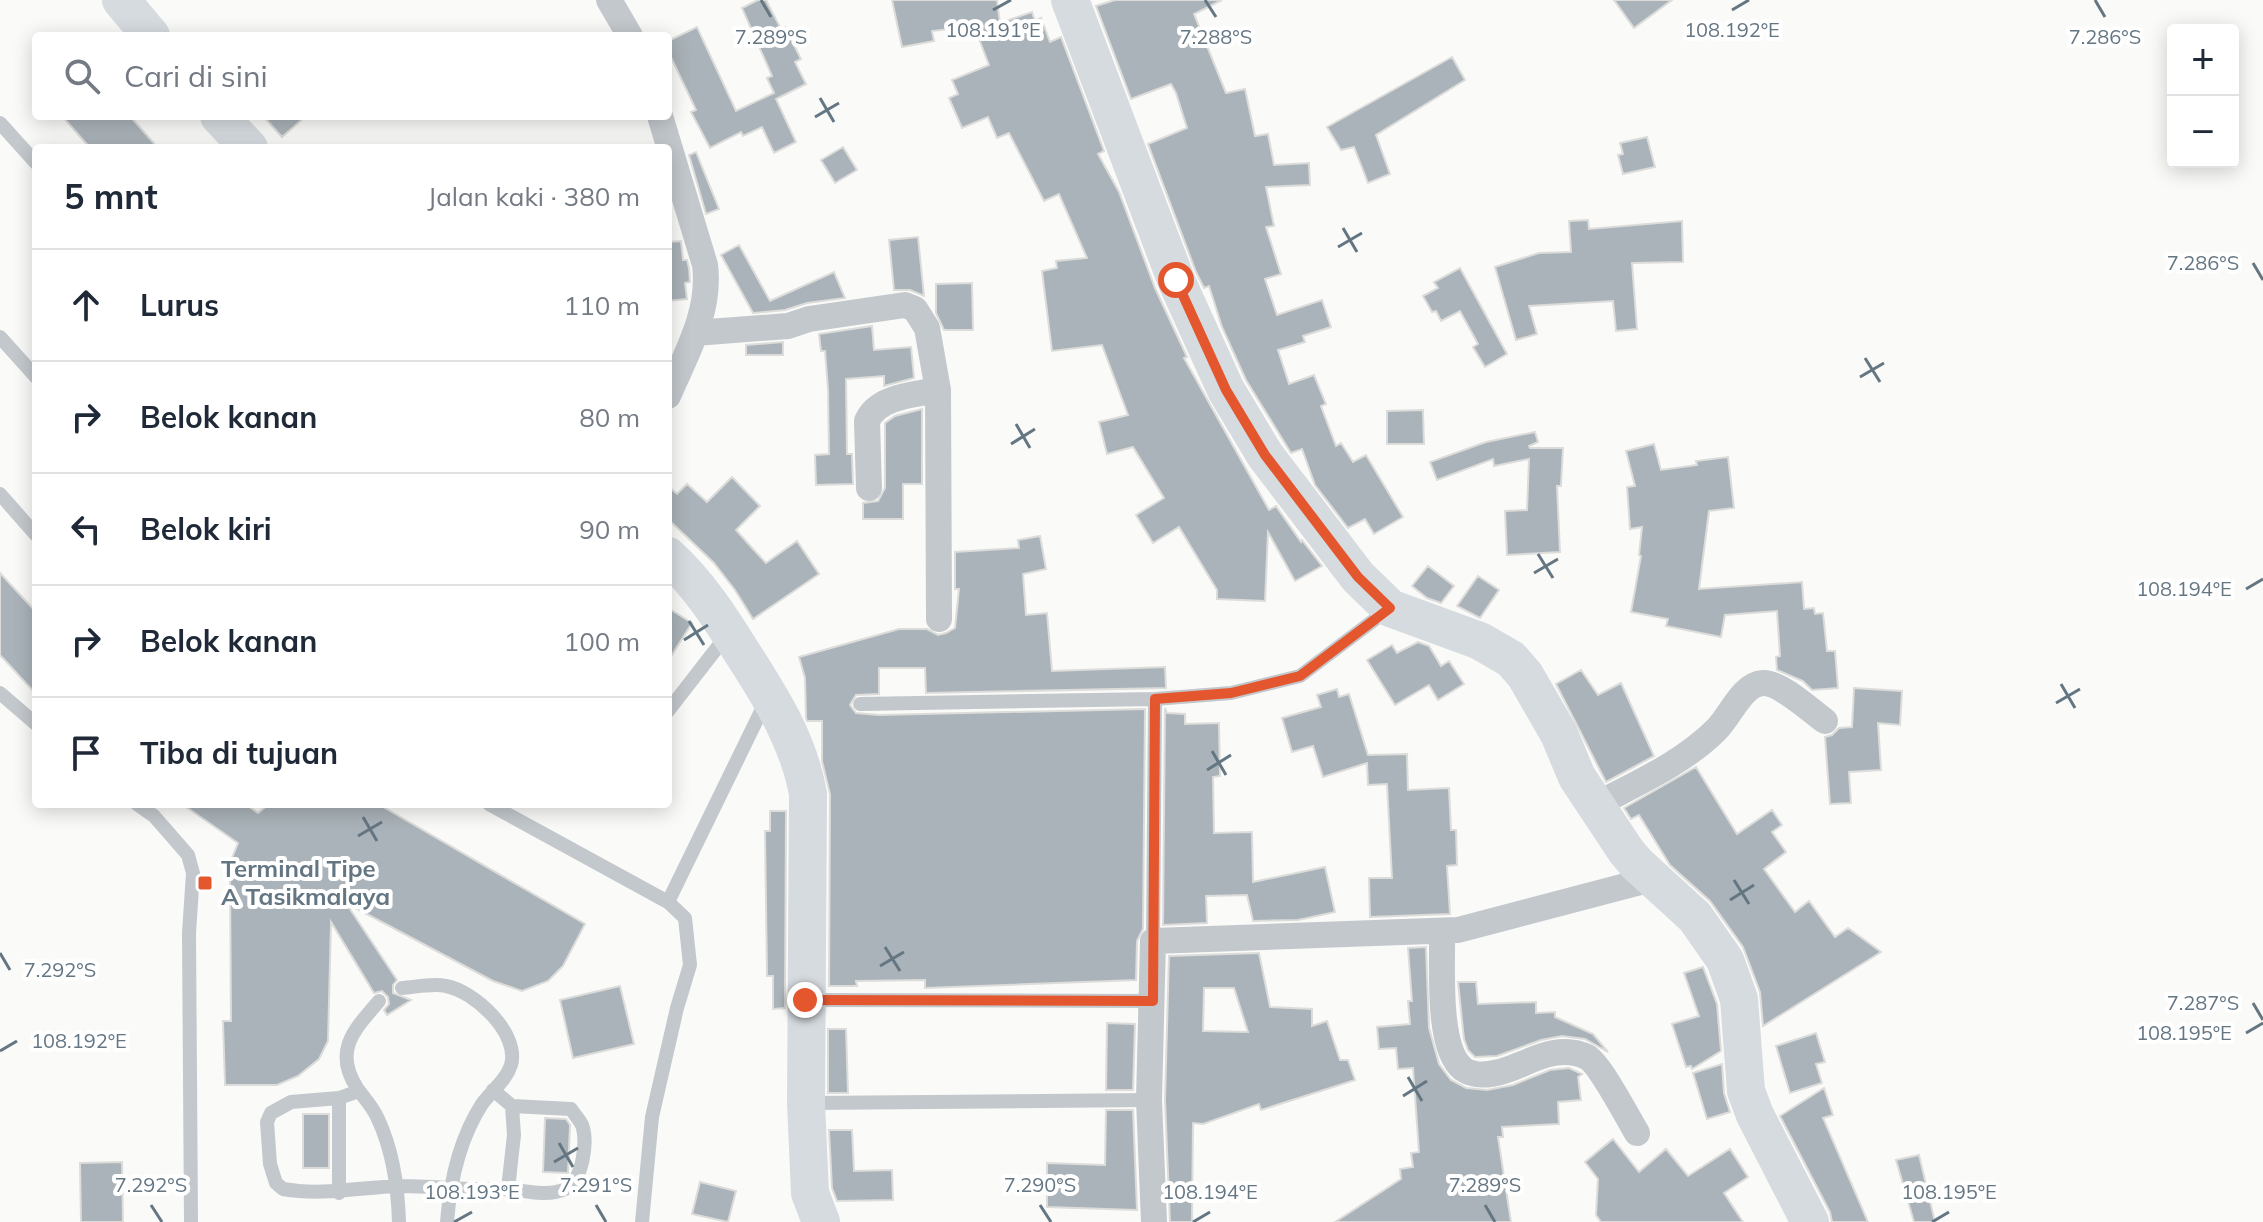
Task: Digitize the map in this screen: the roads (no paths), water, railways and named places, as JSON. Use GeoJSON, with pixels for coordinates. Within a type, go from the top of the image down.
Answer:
{"type":"FeatureCollection","features":[{"type":"Feature","properties":{"kind":"street"},"geometry":{"type":"LineString","coordinates":[[121,0],[148,32]]}},
{"type":"Feature","properties":{"kind":"street"},"geometry":{"type":"LineString","coordinates":[[609,0],[628,32]]}},
{"type":"Feature","properties":{"kind":"street"},"geometry":{"type":"LineString","coordinates":[[1070,0],[1176,280],[1226,390],[1265,455],[1358,577],[1390,608],[1480,641],[1511,659],[1525,675],[1543,704],[1577,777],[1626,851],[1695,917],[1725,960],[1739,999],[1746,1091],[1755,1115],[1810,1222]]}},
{"type":"Feature","properties":{"kind":"street"},"geometry":{"type":"LineString","coordinates":[[223,120],[245,144]]}},
{"type":"Feature","properties":{"kind":"street"},"geometry":{"type":"LineString","coordinates":[[661,120],[668,144]]}},
{"type":"Feature","properties":{"kind":"street"},"geometry":{"type":"LineString","coordinates":[[672,156],[705,265],[706,299],[672,387]]}},
{"type":"Feature","properties":{"kind":"street"},"geometry":{"type":"LineString","coordinates":[[695,333],[798,323],[905,305],[915,309],[927,328],[938,390],[939,619]]}},
{"type":"Feature","properties":{"kind":"street"},"geometry":{"type":"LineString","coordinates":[[869,488],[867,421],[871,411],[888,402],[938,390]]}},
{"type":"Feature","properties":{"kind":"street"},"geometry":{"type":"LineString","coordinates":[[672,560],[718,614],[782,720],[804,770],[808,794],[806,1103],[810,1193],[821,1222]]}},
{"type":"Feature","properties":{"kind":"street"},"geometry":{"type":"LineString","coordinates":[[1596,805],[1656,773],[1700,744],[1757,683],[1768,682],[1777,686],[1825,721]]}},
{"type":"Feature","properties":{"kind":"street"},"geometry":{"type":"LineString","coordinates":[[1154,1222],[1149,1100],[1153,941],[1442,932],[1473,928],[1652,879]]}},
{"type":"Feature","properties":{"kind":"street"},"geometry":{"type":"LineString","coordinates":[[1442,932],[1446,1030],[1455,1059],[1464,1069],[1476,1074],[1501,1072],[1542,1054],[1574,1052],[1590,1058],[1637,1133]]}},
{"type":"Feature","properties":{"kind":"lane"},"geometry":{"type":"LineString","coordinates":[[0,123],[32,159]]}},
{"type":"Feature","properties":{"kind":"lane"},"geometry":{"type":"LineString","coordinates":[[0,337],[32,373]]}},
{"type":"Feature","properties":{"kind":"lane"},"geometry":{"type":"LineString","coordinates":[[0,494],[32,530]]}},
{"type":"Feature","properties":{"kind":"lane"},"geometry":{"type":"LineString","coordinates":[[860,704],[1155,699],[1231,693],[1300,676],[1390,608]]}},
{"type":"Feature","properties":{"kind":"lane"},"geometry":{"type":"LineString","coordinates":[[672,706],[729,632]]}},
{"type":"Feature","properties":{"kind":"lane"},"geometry":{"type":"LineString","coordinates":[[0,693],[32,721]]}},
{"type":"Feature","properties":{"kind":"lane"},"geometry":{"type":"LineString","coordinates":[[1153,941],[1155,699]]}},
{"type":"Feature","properties":{"kind":"lane"},"geometry":{"type":"LineString","coordinates":[[668,902],[782,720]]}},
{"type":"Feature","properties":{"kind":"lane"},"geometry":{"type":"LineString","coordinates":[[143,808],[154,816],[188,855],[193,873],[189,933],[191,1222]]}},
{"type":"Feature","properties":{"kind":"lane"},"geometry":{"type":"LineString","coordinates":[[496,808],[668,902],[685,918],[690,965],[652,1117],[642,1222]]}},
{"type":"Feature","properties":{"kind":"lane"},"geometry":{"type":"LineString","coordinates":[[402,988],[445,985],[471,996],[484,1007],[509,1040],[512,1053],[504,1079],[481,1106],[469,1133],[449,1188],[447,1222]]}},
{"type":"Feature","properties":{"kind":"lane"},"geometry":{"type":"LineString","coordinates":[[805,1000],[1153,1001]]}},
{"type":"Feature","properties":{"kind":"lane"},"geometry":{"type":"LineString","coordinates":[[379,1001],[358,1025],[345,1054],[347,1070],[378,1118],[398,1186],[399,1222]]}},
{"type":"Feature","properties":{"kind":"lane"},"geometry":{"type":"LineString","coordinates":[[359,1091],[339,1098],[291,1102],[271,1113],[267,1122],[270,1164],[276,1183],[283,1189],[339,1193],[398,1186],[543,1192],[571,1186],[578,1175],[584,1137],[581,1123],[571,1109],[512,1106],[493,1090]]}},
{"type":"Feature","properties":{"kind":"lane"},"geometry":{"type":"LineString","coordinates":[[339,1098],[339,1193]]}},
{"type":"Feature","properties":{"kind":"lane"},"geometry":{"type":"LineString","coordinates":[[806,1103],[1149,1100]]}},
{"type":"Feature","properties":{"kind":"lane"},"geometry":{"type":"LineString","coordinates":[[508,1189],[514,1135],[512,1106]]}},
{"type":"Feature","properties":{"kind":"place","name":"Terminal Tipe A Tasikmalaya"},"geometry":{"type":"Point","coordinates":[205,883]}}]}
